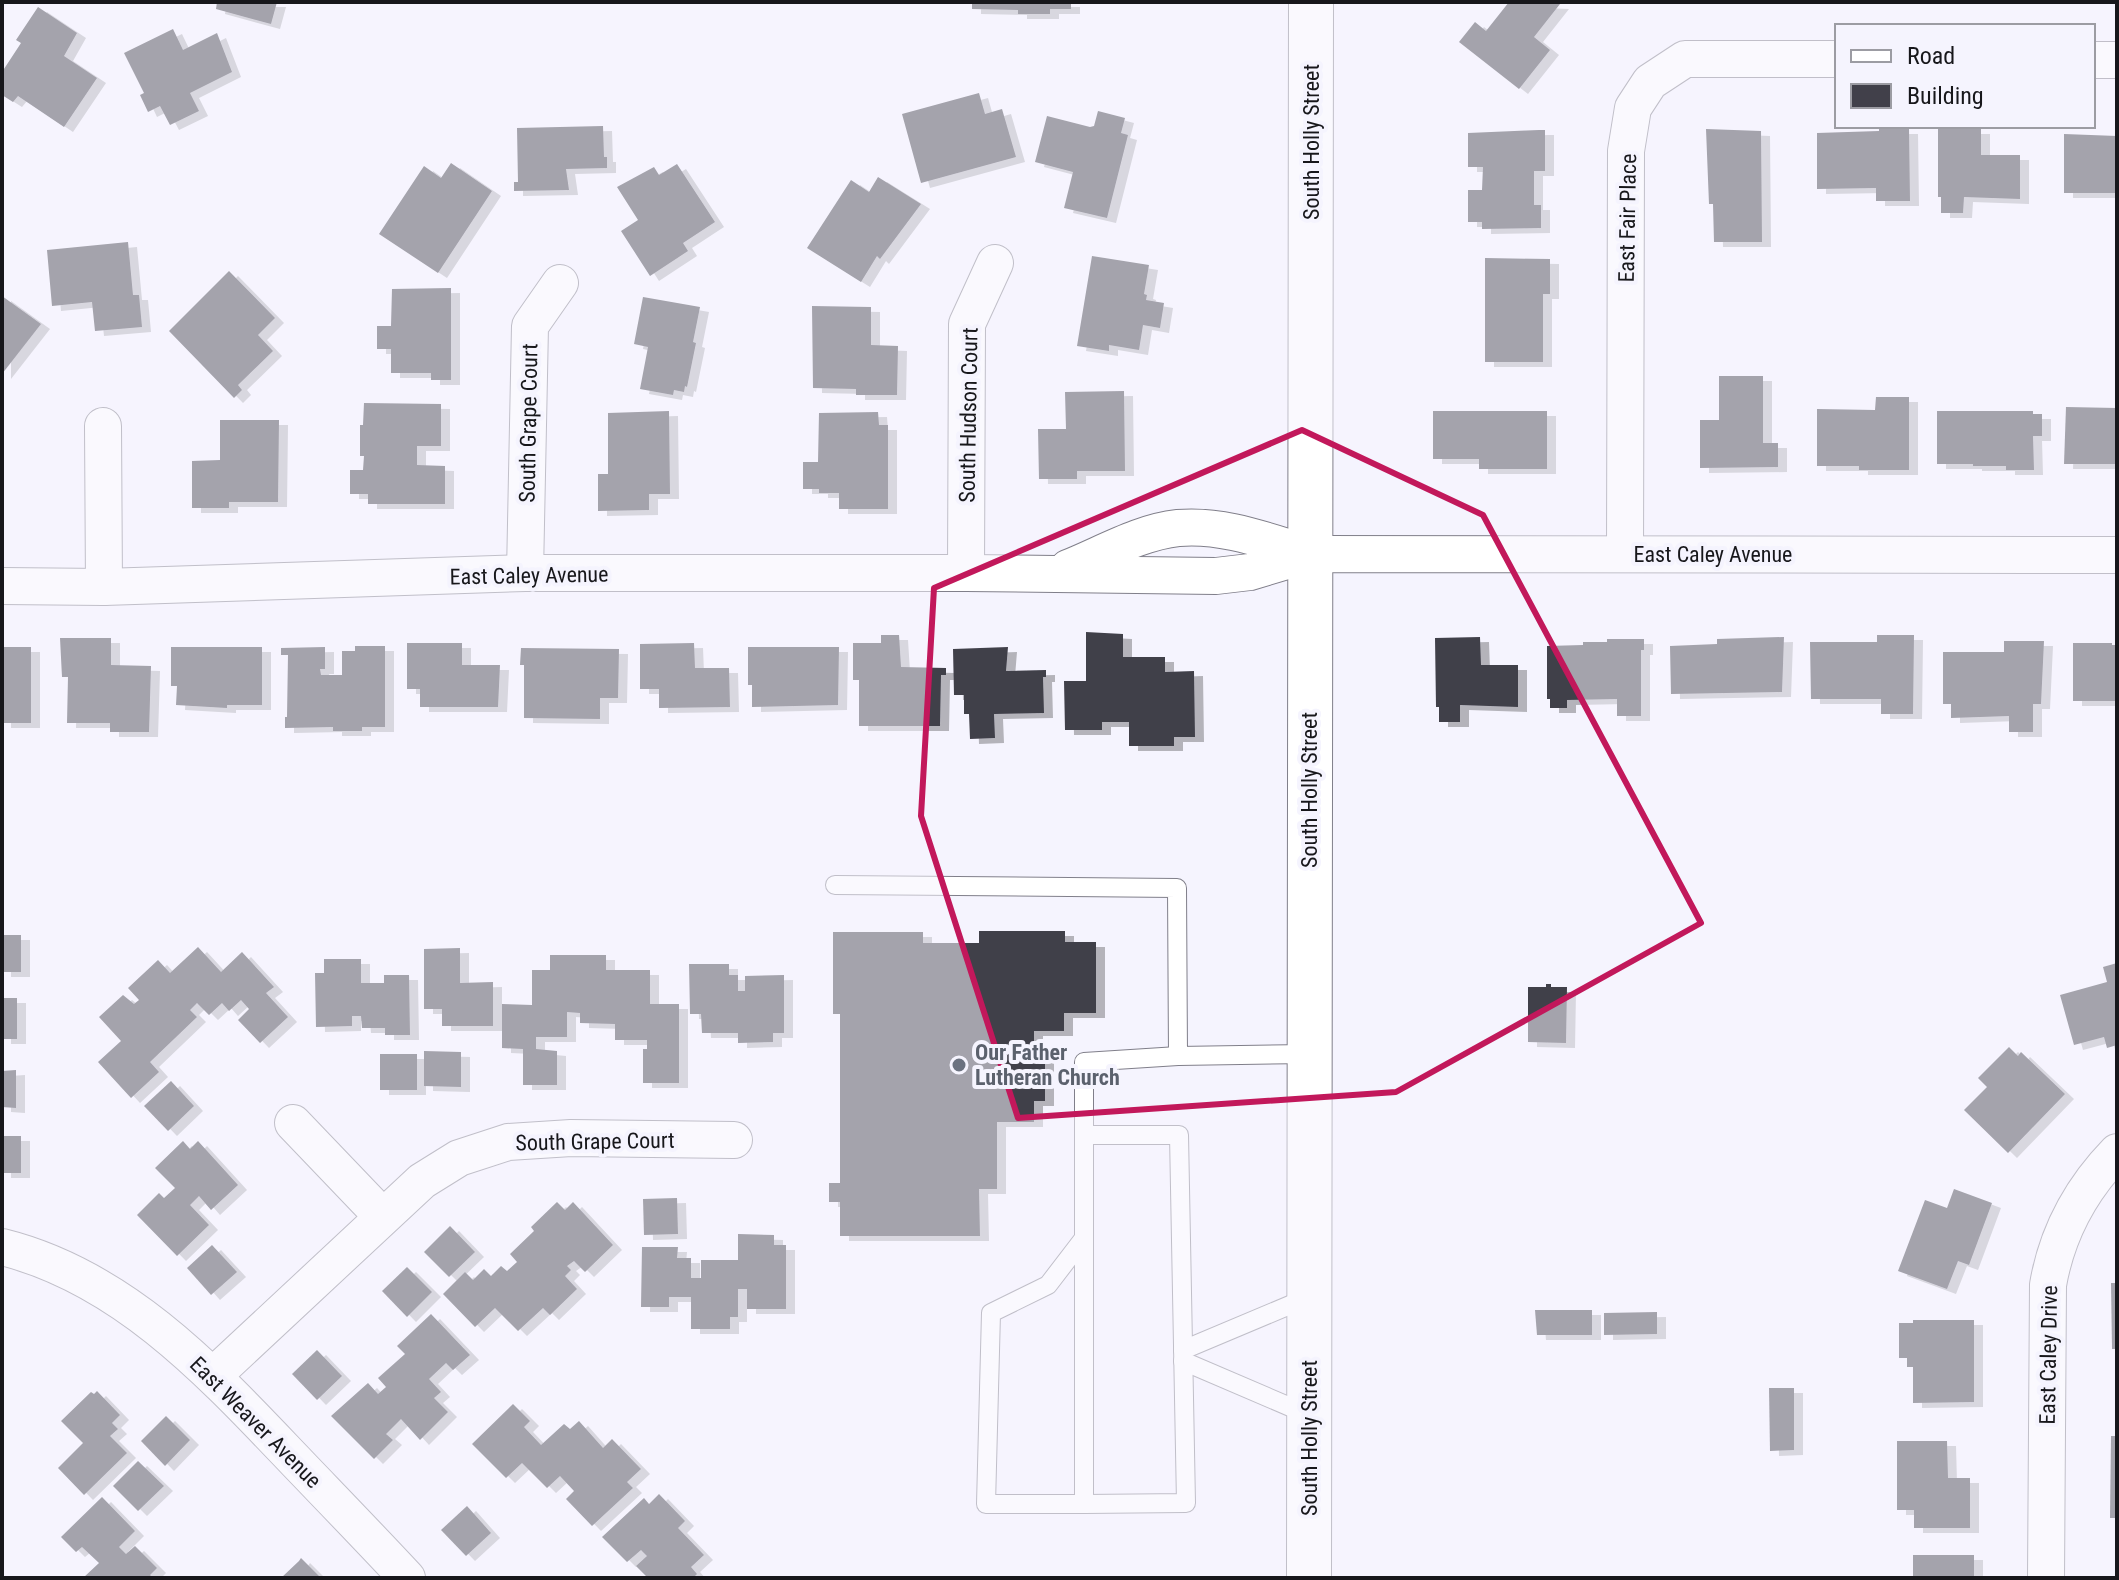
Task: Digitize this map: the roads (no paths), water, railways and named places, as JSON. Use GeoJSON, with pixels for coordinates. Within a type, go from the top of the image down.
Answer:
{"type":"FeatureCollection","features":[{"type":"Feature","properties":{"kind":"main road","name":"South Holly Street"},"geometry":{"type":"LineString","coordinates":[[1309,1578],[1311,2]]}},
{"type":"Feature","properties":{"kind":"street","name":"East Fair Place"},"geometry":{"type":"LineString","coordinates":[[1625,554],[1626,151],[1633,108],[1650,82],[1685,59],[1835,59]]}},
{"type":"Feature","properties":{"kind":"street"},"geometry":{"type":"LineString","coordinates":[[2095,60],[2117,60]]}},
{"type":"Feature","properties":{"kind":"street","name":"South Hudson Court"},"geometry":{"type":"LineString","coordinates":[[966,573],[967,324],[995,263]]}},
{"type":"Feature","properties":{"kind":"street","name":"South Grape Court"},"geometry":{"type":"LineString","coordinates":[[525,573],[530,326],[560,283]]}},
{"type":"Feature","properties":{"kind":"street"},"geometry":{"type":"LineString","coordinates":[[103,426],[104,587]]}},
{"type":"Feature","properties":{"kind":"street","name":"East Caley Avenue"},"geometry":{"type":"LineString","coordinates":[[1056,573],[1148,535],[1175,528],[1207,527],[1235,531],[1310,554]]}},
{"type":"Feature","properties":{"kind":"street","name":"East Caley Avenue"},"geometry":{"type":"LineString","coordinates":[[2,586],[104,587],[525,573],[1216,576],[1250,572],[1310,554],[2117,555]]}},
{"type":"Feature","properties":{"kind":"street"},"geometry":{"type":"LineString","coordinates":[[293,1123],[382,1216]]}},
{"type":"Feature","properties":{"kind":"street","name":"South Grape Court"},"geometry":{"type":"LineString","coordinates":[[214,1375],[382,1216],[422,1181],[459,1158],[508,1142],[571,1138],[734,1140]]}},
{"type":"Feature","properties":{"kind":"street","name":"East Caley Drive"},"geometry":{"type":"LineString","coordinates":[[2046,1578],[2048,1285],[2054,1255],[2065,1225],[2099,1170],[2117,1152]]}},
{"type":"Feature","properties":{"kind":"street","name":"East Weaver Avenue"},"geometry":{"type":"LineString","coordinates":[[2,1247],[60,1267],[135,1309],[214,1375],[407,1578]]}},
{"type":"Feature","properties":{"kind":"lane"},"geometry":{"type":"LineString","coordinates":[[835,885],[1177,888],[1178,1056]]}},
{"type":"Feature","properties":{"kind":"lane"},"geometry":{"type":"LineString","coordinates":[[1084,1504],[1084,1062],[1178,1056],[1309,1054]]}},
{"type":"Feature","properties":{"kind":"lane"},"geometry":{"type":"LineString","coordinates":[[1084,1135],[1179,1135],[1186,1503],[986,1504],[991,1313],[1048,1285],[1084,1238]]}},
{"type":"Feature","properties":{"kind":"lane"},"geometry":{"type":"LineString","coordinates":[[1183,1356],[1309,1297]]}},
{"type":"Feature","properties":{"kind":"lane"},"geometry":{"type":"LineString","coordinates":[[1183,1356],[1309,1415]]}},
{"type":"Feature","properties":{"kind":"place","name":"Our Father Lutheran Church"},"geometry":{"type":"Point","coordinates":[959,1065]}}]}
